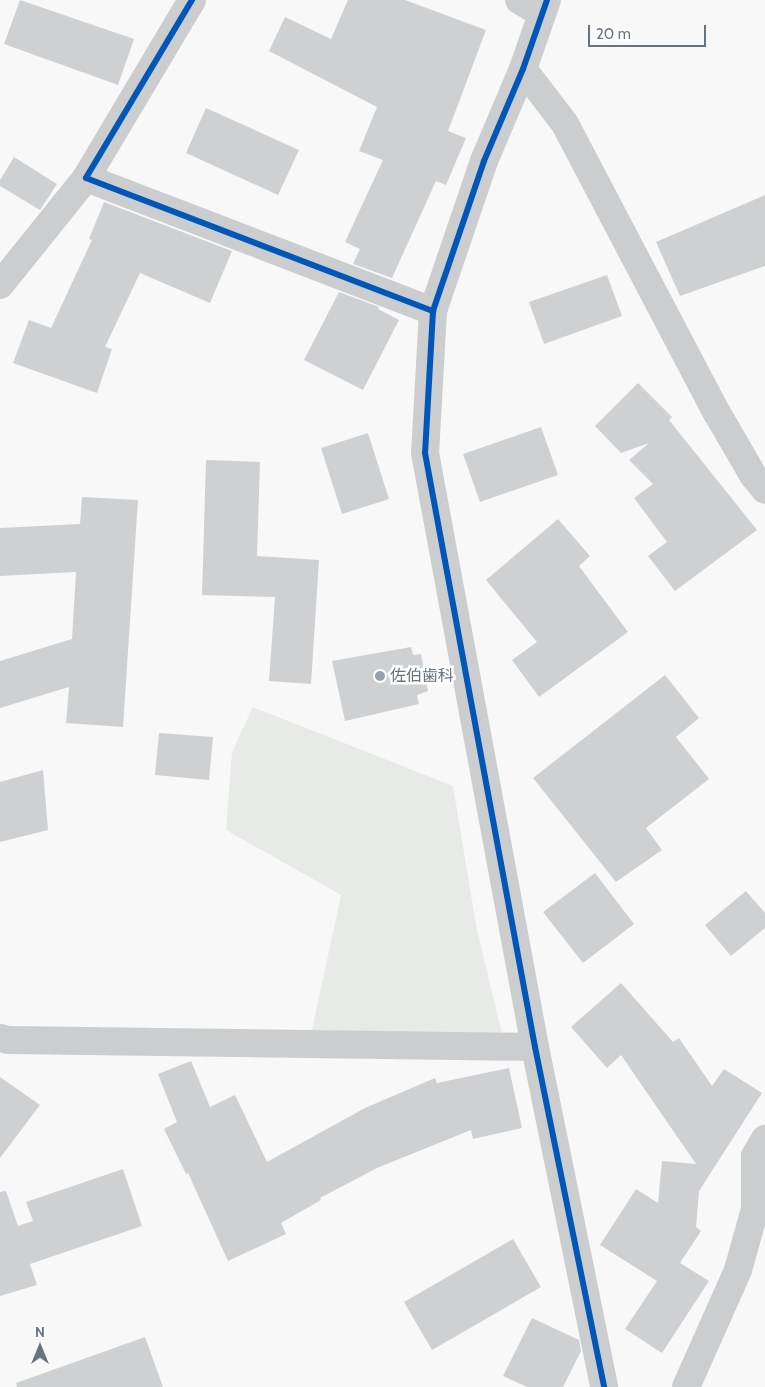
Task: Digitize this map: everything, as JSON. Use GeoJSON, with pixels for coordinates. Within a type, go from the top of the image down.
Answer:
{"type":"FeatureCollection","features":[{"type":"Feature","properties":{"kind":"street"},"geometry":{"type":"LineString","coordinates":[[0,285],[86,178],[192,0]]}},
{"type":"Feature","properties":{"kind":"street"},"geometry":{"type":"LineString","coordinates":[[536,4],[523,69],[484,161],[433,311],[425,453],[535,1046],[604,1387]]}},
{"type":"Feature","properties":{"kind":"street"},"geometry":{"type":"LineString","coordinates":[[523,69],[565,124],[717,413],[753,475],[765,490]]}},
{"type":"Feature","properties":{"kind":"street"},"geometry":{"type":"LineString","coordinates":[[86,178],[433,311]]}},
{"type":"Feature","properties":{"kind":"street"},"geometry":{"type":"LineString","coordinates":[[0,1038],[9,1040],[535,1046]]}},
{"type":"Feature","properties":{"kind":"street"},"geometry":{"type":"LineString","coordinates":[[686,1387],[738,1270],[760,1209],[756,1156],[765,1139]]}},
{"type":"Feature","properties":{"kind":"shaded area"},"geometry":{"type":"Polygon","coordinates":[[[253,707],[453,786],[476,925],[502,1034],[312,1030],[341,895],[226,830],[232,752],[253,707]]]}},
{"type":"Feature","properties":{"kind":"building"},"geometry":{"type":"Polygon","coordinates":[[[20,0],[134,39],[118,85],[4,44],[20,0]]]}},
{"type":"Feature","properties":{"kind":"building"},"geometry":{"type":"Polygon","coordinates":[[[348,0],[405,0],[486,30],[448,131],[466,138],[446,185],[436,181],[392,278],[353,264],[360,249],[345,242],[383,160],[359,151],[377,107],[269,51],[285,17],[331,39],[348,0]]]}},
{"type":"Feature","properties":{"kind":"building"},"geometry":{"type":"Polygon","coordinates":[[[206,108],[299,150],[278,195],[186,153],[206,108]]]}},
{"type":"Feature","properties":{"kind":"building"},"geometry":{"type":"Polygon","coordinates":[[[14,157],[57,184],[40,210],[0,186],[0,180],[14,157]]]}},
{"type":"Feature","properties":{"kind":"building"},"geometry":{"type":"Polygon","coordinates":[[[765,195],[765,266],[680,296],[656,242],[765,195]]]}},
{"type":"Feature","properties":{"kind":"building"},"geometry":{"type":"Polygon","coordinates":[[[104,202],[232,251],[210,303],[140,273],[105,347],[112,349],[97,393],[13,363],[29,320],[51,328],[92,240],[89,239],[104,202]]]}},
{"type":"Feature","properties":{"kind":"building"},"geometry":{"type":"Polygon","coordinates":[[[607,275],[622,316],[544,344],[529,302],[607,275]]]}},
{"type":"Feature","properties":{"kind":"building"},"geometry":{"type":"Polygon","coordinates":[[[339,292],[379,307],[378,309],[399,320],[363,390],[304,360],[339,292]]]}},
{"type":"Feature","properties":{"kind":"building"},"geometry":{"type":"Polygon","coordinates":[[[638,383],[672,417],[669,420],[757,530],[675,591],[648,556],[667,542],[634,498],[653,484],[629,460],[649,443],[621,453],[595,426],[638,383]]]}},
{"type":"Feature","properties":{"kind":"building"},"geometry":{"type":"Polygon","coordinates":[[[541,427],[558,475],[480,502],[463,454],[541,427]]]}},
{"type":"Feature","properties":{"kind":"building"},"geometry":{"type":"Polygon","coordinates":[[[368,433],[389,499],[342,514],[321,448],[368,433]]]}},
{"type":"Feature","properties":{"kind":"building"},"geometry":{"type":"Polygon","coordinates":[[[206,460],[260,462],[257,556],[319,560],[311,684],[269,681],[275,597],[202,595],[206,460]]]}},
{"type":"Feature","properties":{"kind":"building"},"geometry":{"type":"Polygon","coordinates":[[[82,497],[138,500],[123,727],[66,723],[69,687],[0,708],[0,661],[72,639],[76,572],[0,576],[0,528],[80,524],[82,497]]]}},
{"type":"Feature","properties":{"kind":"building"},"geometry":{"type":"Polygon","coordinates":[[[558,519],[590,556],[579,566],[628,632],[539,697],[512,660],[537,642],[486,580],[558,519]]]}},
{"type":"Feature","properties":{"kind":"building","name":"佐伯歯科"},"geometry":{"type":"Polygon","coordinates":[[[411,647],[413,655],[421,654],[428,691],[417,695],[419,704],[345,721],[332,661],[411,647]]]}},
{"type":"Feature","properties":{"kind":"building"},"geometry":{"type":"Polygon","coordinates":[[[665,675],[699,718],[676,737],[709,779],[646,828],[662,850],[616,882],[533,778],[665,675]]]}},
{"type":"Feature","properties":{"kind":"building"},"geometry":{"type":"Polygon","coordinates":[[[159,733],[213,737],[209,780],[155,775],[159,733]]]}},
{"type":"Feature","properties":{"kind":"building"},"geometry":{"type":"Polygon","coordinates":[[[43,770],[48,830],[0,842],[0,782],[43,770]]]}},
{"type":"Feature","properties":{"kind":"building"},"geometry":{"type":"Polygon","coordinates":[[[595,873],[634,924],[583,963],[543,912],[595,873]]]}},
{"type":"Feature","properties":{"kind":"building"},"geometry":{"type":"Polygon","coordinates":[[[746,891],[765,913],[765,928],[731,956],[705,925],[746,891]]]}},
{"type":"Feature","properties":{"kind":"building"},"geometry":{"type":"Polygon","coordinates":[[[621,983],[673,1042],[679,1038],[712,1086],[724,1069],[762,1093],[699,1191],[696,1227],[701,1231],[680,1263],[709,1281],[662,1353],[625,1329],[657,1281],[600,1245],[636,1189],[658,1203],[662,1161],[696,1164],[621,1055],[607,1068],[571,1027],[621,983]]]}},
{"type":"Feature","properties":{"kind":"building"},"geometry":{"type":"Polygon","coordinates":[[[191,1061],[210,1107],[235,1095],[267,1162],[365,1108],[435,1078],[437,1083],[509,1068],[522,1128],[473,1139],[471,1130],[377,1168],[320,1198],[321,1200],[281,1223],[286,1234],[228,1261],[188,1173],[186,1174],[164,1129],[177,1122],[158,1074],[191,1061]]]}},
{"type":"Feature","properties":{"kind":"building"},"geometry":{"type":"Polygon","coordinates":[[[0,1077],[40,1105],[0,1158],[0,1077]]]}},
{"type":"Feature","properties":{"kind":"building"},"geometry":{"type":"Polygon","coordinates":[[[123,1169],[142,1226],[30,1264],[37,1285],[0,1296],[0,1192],[6,1191],[18,1226],[33,1221],[26,1202],[123,1169]]]}},
{"type":"Feature","properties":{"kind":"building"},"geometry":{"type":"Polygon","coordinates":[[[513,1239],[541,1287],[432,1350],[404,1302],[513,1239]]]}},
{"type":"Feature","properties":{"kind":"building"},"geometry":{"type":"Polygon","coordinates":[[[532,1318],[579,1340],[581,1351],[563,1387],[527,1387],[503,1376],[532,1318]]]}},
{"type":"Feature","properties":{"kind":"building"},"geometry":{"type":"Polygon","coordinates":[[[145,1337],[163,1387],[17,1387],[16,1383],[145,1337]]]}},
{"type":"Feature","properties":{"kind":"cycle path"},"geometry":{"type":"LineString","coordinates":[[192,0],[86,178],[433,311]]}},
{"type":"Feature","properties":{"kind":"cycle path"},"geometry":{"type":"LineString","coordinates":[[547,0],[523,69],[484,161],[433,311],[425,453],[535,1047],[604,1387]]}},
{"type":"Feature","properties":{"kind":"place","name":"佐伯歯科"},"geometry":{"type":"Point","coordinates":[380,676]}}]}
